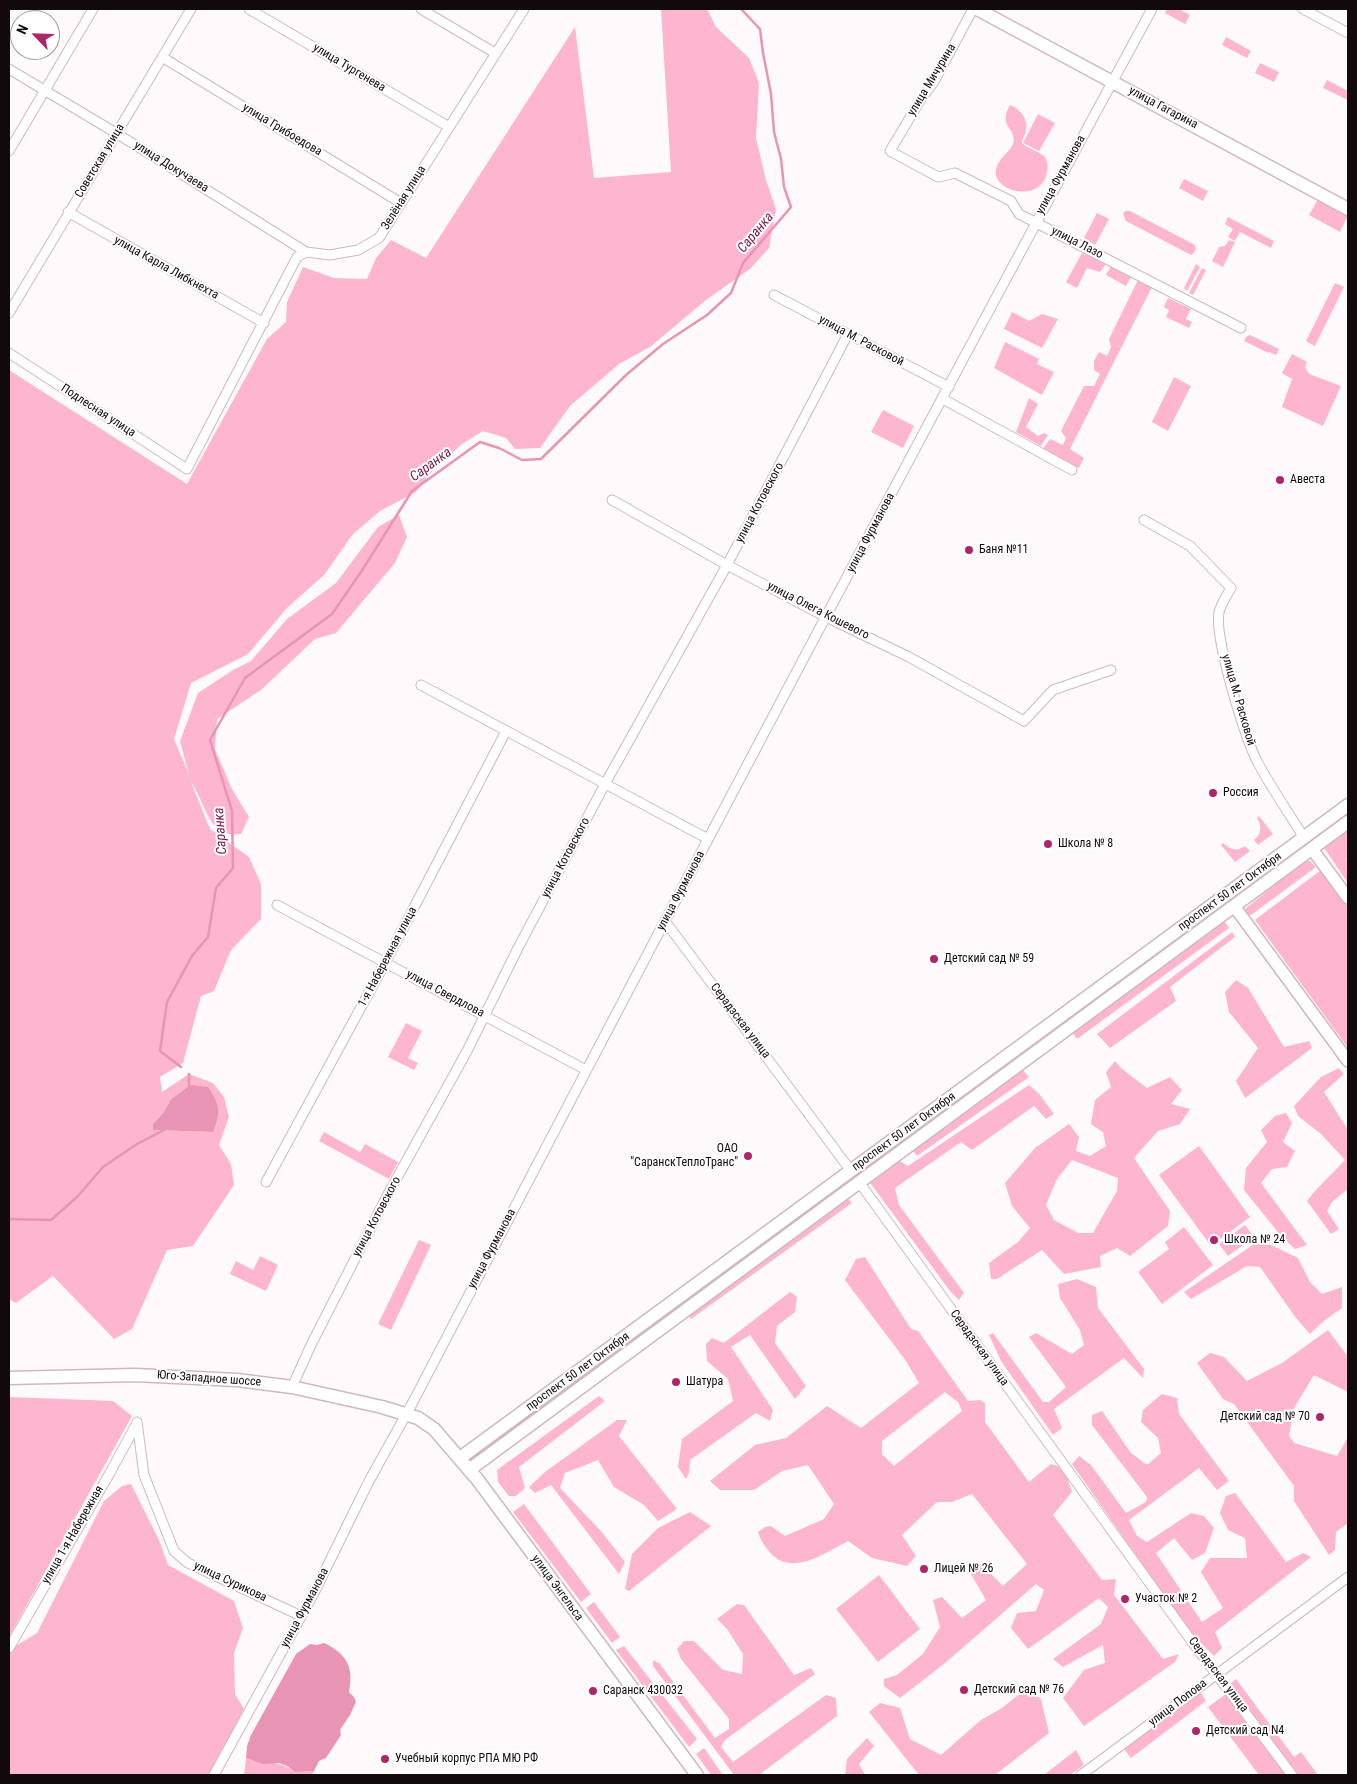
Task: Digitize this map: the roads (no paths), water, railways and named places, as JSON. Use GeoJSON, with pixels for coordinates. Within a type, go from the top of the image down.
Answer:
{"type":"FeatureCollection","features":[{"type":"Feature","properties":{"kind":"main road","name":"улица Гагарина"},"geometry":{"type":"LineString","coordinates":[[977,9],[1348,209]]}},
{"type":"Feature","properties":{"kind":"main road","name":"проспект 50 лет Октября"},"geometry":{"type":"LineString","coordinates":[[460,1458],[1348,806]]}},
{"type":"Feature","properties":{"kind":"main road","name":"проспект 50 лет Октября"},"geometry":{"type":"LineString","coordinates":[[469,1470],[1348,822]]}},
{"type":"Feature","properties":{"kind":"main road","name":"улица М. Расковой"},"geometry":{"type":"LineString","coordinates":[[1304,838],[1312,849]]}},
{"type":"Feature","properties":{"kind":"main road"},"geometry":{"type":"LineString","coordinates":[[1228,894],[1234,906]]}},
{"type":"Feature","properties":{"kind":"main road","name":"Серадзская улица"},"geometry":{"type":"LineString","coordinates":[[851,1171],[859,1182]]}},
{"type":"Feature","properties":{"kind":"main road","name":"Юго-Западное шоссе"},"geometry":{"type":"LineString","coordinates":[[9,1378],[135,1375],[180,1376],[292,1387],[363,1402],[406,1414]]}},
{"type":"Feature","properties":{"kind":"main road","name":"улица Энгельса"},"geometry":{"type":"LineString","coordinates":[[406,1414],[418,1418],[430,1426],[460,1458],[696,1775]]}},
{"type":"Feature","properties":{"kind":"street"},"geometry":{"type":"LineString","coordinates":[[9,151],[93,9]]}},
{"type":"Feature","properties":{"kind":"street","name":"Советская улица"},"geometry":{"type":"LineString","coordinates":[[9,313],[191,9]]}},
{"type":"Feature","properties":{"kind":"street","name":"улица Тургенева"},"geometry":{"type":"LineString","coordinates":[[249,9],[449,127]]}},
{"type":"Feature","properties":{"kind":"street"},"geometry":{"type":"LineString","coordinates":[[421,9],[495,53]]}},
{"type":"Feature","properties":{"kind":"street","name":"Зелёная улица"},"geometry":{"type":"LineString","coordinates":[[306,252],[330,256],[358,250],[379,238],[524,9]]}},
{"type":"Feature","properties":{"kind":"street","name":"улица Мичурина"},"geometry":{"type":"LineString","coordinates":[[890,151],[921,99],[935,80],[973,9]]}},
{"type":"Feature","properties":{"kind":"street","name":"улица Фурманова"},"geometry":{"type":"LineString","coordinates":[[214,1775],[301,1616],[368,1483],[1035,222],[1152,9]]}},
{"type":"Feature","properties":{"kind":"street"},"geometry":{"type":"LineString","coordinates":[[1303,9],[1348,33]]}},
{"type":"Feature","properties":{"kind":"street","name":"улица Грибоедова"},"geometry":{"type":"LineString","coordinates":[[162,57],[401,203]]}},
{"type":"Feature","properties":{"kind":"street","name":"улица Докучаева"},"geometry":{"type":"LineString","coordinates":[[9,69],[116,133],[306,252]]}},
{"type":"Feature","properties":{"kind":"street","name":"улица Лазо"},"geometry":{"type":"LineString","coordinates":[[890,151],[938,177],[955,173],[1011,201],[1019,214],[1241,328]]}},
{"type":"Feature","properties":{"kind":"street","name":"улица Карла Либкнехта"},"geometry":{"type":"LineString","coordinates":[[68,212],[264,323]]}},
{"type":"Feature","properties":{"kind":"street"},"geometry":{"type":"LineString","coordinates":[[264,323],[297,257],[306,252]]}},
{"type":"Feature","properties":{"kind":"street","name":"улица М. Расковой"},"geometry":{"type":"LineString","coordinates":[[774,295],[949,387]]}},
{"type":"Feature","properties":{"kind":"street","name":"Подлесная улица"},"geometry":{"type":"LineString","coordinates":[[9,353],[187,469],[264,323]]}},
{"type":"Feature","properties":{"kind":"street","name":"улица Котовского"},"geometry":{"type":"LineString","coordinates":[[292,1387],[303,1361],[368,1234],[467,1051],[605,784],[727,565],[848,334]]}},
{"type":"Feature","properties":{"kind":"street"},"geometry":{"type":"LineString","coordinates":[[943,399],[1072,470]]}},
{"type":"Feature","properties":{"kind":"street","name":"улица Олега Кошевого"},"geometry":{"type":"LineString","coordinates":[[612,500],[727,565],[826,617],[910,658],[1024,721],[1053,690],[1111,670]]}},
{"type":"Feature","properties":{"kind":"street","name":"улица М. Расковой"},"geometry":{"type":"LineString","coordinates":[[1144,520],[1190,546],[1231,588],[1219,612],[1219,627],[1226,665],[1240,714],[1257,762],[1304,838]]}},
{"type":"Feature","properties":{"kind":"street"},"geometry":{"type":"LineString","coordinates":[[422,685],[708,839]]}},
{"type":"Feature","properties":{"kind":"street","name":"1-я Набережная улица"},"geometry":{"type":"LineString","coordinates":[[266,1182],[386,963],[506,731]]}},
{"type":"Feature","properties":{"kind":"street","name":"улица М. Расковой"},"geometry":{"type":"LineString","coordinates":[[1312,849],[1348,898]]}},
{"type":"Feature","properties":{"kind":"street","name":"улица Свердлова"},"geometry":{"type":"LineString","coordinates":[[277,905],[586,1070]]}},
{"type":"Feature","properties":{"kind":"street"},"geometry":{"type":"LineString","coordinates":[[1234,906],[1348,1061]]}},
{"type":"Feature","properties":{"kind":"street","name":"Серадзская улица"},"geometry":{"type":"LineString","coordinates":[[665,921],[851,1171]]}},
{"type":"Feature","properties":{"kind":"street","name":"Серадзская улица"},"geometry":{"type":"LineString","coordinates":[[859,1182],[1193,1643],[1292,1775]]}},
{"type":"Feature","properties":{"kind":"street","name":"улица Сурикова"},"geometry":{"type":"LineString","coordinates":[[137,1422],[144,1474],[174,1551],[188,1563],[301,1616]]}},
{"type":"Feature","properties":{"kind":"street","name":"улица 1-я Набережная"},"geometry":{"type":"LineString","coordinates":[[9,1648],[111,1471],[137,1422]]}},
{"type":"Feature","properties":{"kind":"street","name":"улица Попова"},"geometry":{"type":"LineString","coordinates":[[1081,1775],[1348,1577]]}},
{"type":"Feature","properties":{"kind":"waterway","name":"Саранка"},"geometry":{"type":"LineString","coordinates":[[181,1067],[160,1051],[167,1002],[192,956],[208,937],[216,888],[233,868],[232,811],[210,740],[245,678],[332,614],[412,491],[480,442],[499,448],[522,460],[541,459],[626,375],[663,344],[707,315],[731,293],[743,263],[791,207],[784,187],[781,159],[774,132],[771,94],[760,29],[741,9]]}},
{"type":"Feature","properties":{"kind":"waterway","name":"Саранка"},"geometry":{"type":"LineString","coordinates":[[189,1074],[189,1088]]}},
{"type":"Feature","properties":{"kind":"waterway","name":"Саранка"},"geometry":{"type":"LineString","coordinates":[[9,1219],[51,1220],[77,1197],[103,1167],[137,1144],[166,1129]]}},
{"type":"Feature","properties":{"kind":"place","name":"Авеста"},"geometry":{"type":"Point","coordinates":[1280,480]}},
{"type":"Feature","properties":{"kind":"place","name":"Баня №11"},"geometry":{"type":"Point","coordinates":[969,550]}},
{"type":"Feature","properties":{"kind":"place","name":"Россия"},"geometry":{"type":"Point","coordinates":[1213,793]}},
{"type":"Feature","properties":{"kind":"place","name":"Школа № 8"},"geometry":{"type":"Point","coordinates":[1048,844]}},
{"type":"Feature","properties":{"kind":"place","name":"Детский сад № 59"},"geometry":{"type":"Point","coordinates":[934,959]}},
{"type":"Feature","properties":{"kind":"place","name":"ОАО \"СаранскТеплоТранс\""},"geometry":{"type":"Point","coordinates":[748,1156]}},
{"type":"Feature","properties":{"kind":"place","name":"Школа № 24"},"geometry":{"type":"Point","coordinates":[1214,1240]}},
{"type":"Feature","properties":{"kind":"place","name":"Шатура"},"geometry":{"type":"Point","coordinates":[676,1382]}},
{"type":"Feature","properties":{"kind":"place","name":"Детский сад № 70"},"geometry":{"type":"Point","coordinates":[1320,1417]}},
{"type":"Feature","properties":{"kind":"place","name":"Лицей № 26"},"geometry":{"type":"Point","coordinates":[924,1569]}},
{"type":"Feature","properties":{"kind":"place","name":"Участок № 2"},"geometry":{"type":"Point","coordinates":[1125,1599]}},
{"type":"Feature","properties":{"kind":"place","name":"Детский сад № 76"},"geometry":{"type":"Point","coordinates":[964,1690]}},
{"type":"Feature","properties":{"kind":"place","name":"Саранск 430032"},"geometry":{"type":"Point","coordinates":[593,1691]}},
{"type":"Feature","properties":{"kind":"place","name":"Детский сад N4"},"geometry":{"type":"Point","coordinates":[1196,1731]}},
{"type":"Feature","properties":{"kind":"place","name":"Учебный корпус РПА МЮ РФ"},"geometry":{"type":"Point","coordinates":[385,1759]}}]}
